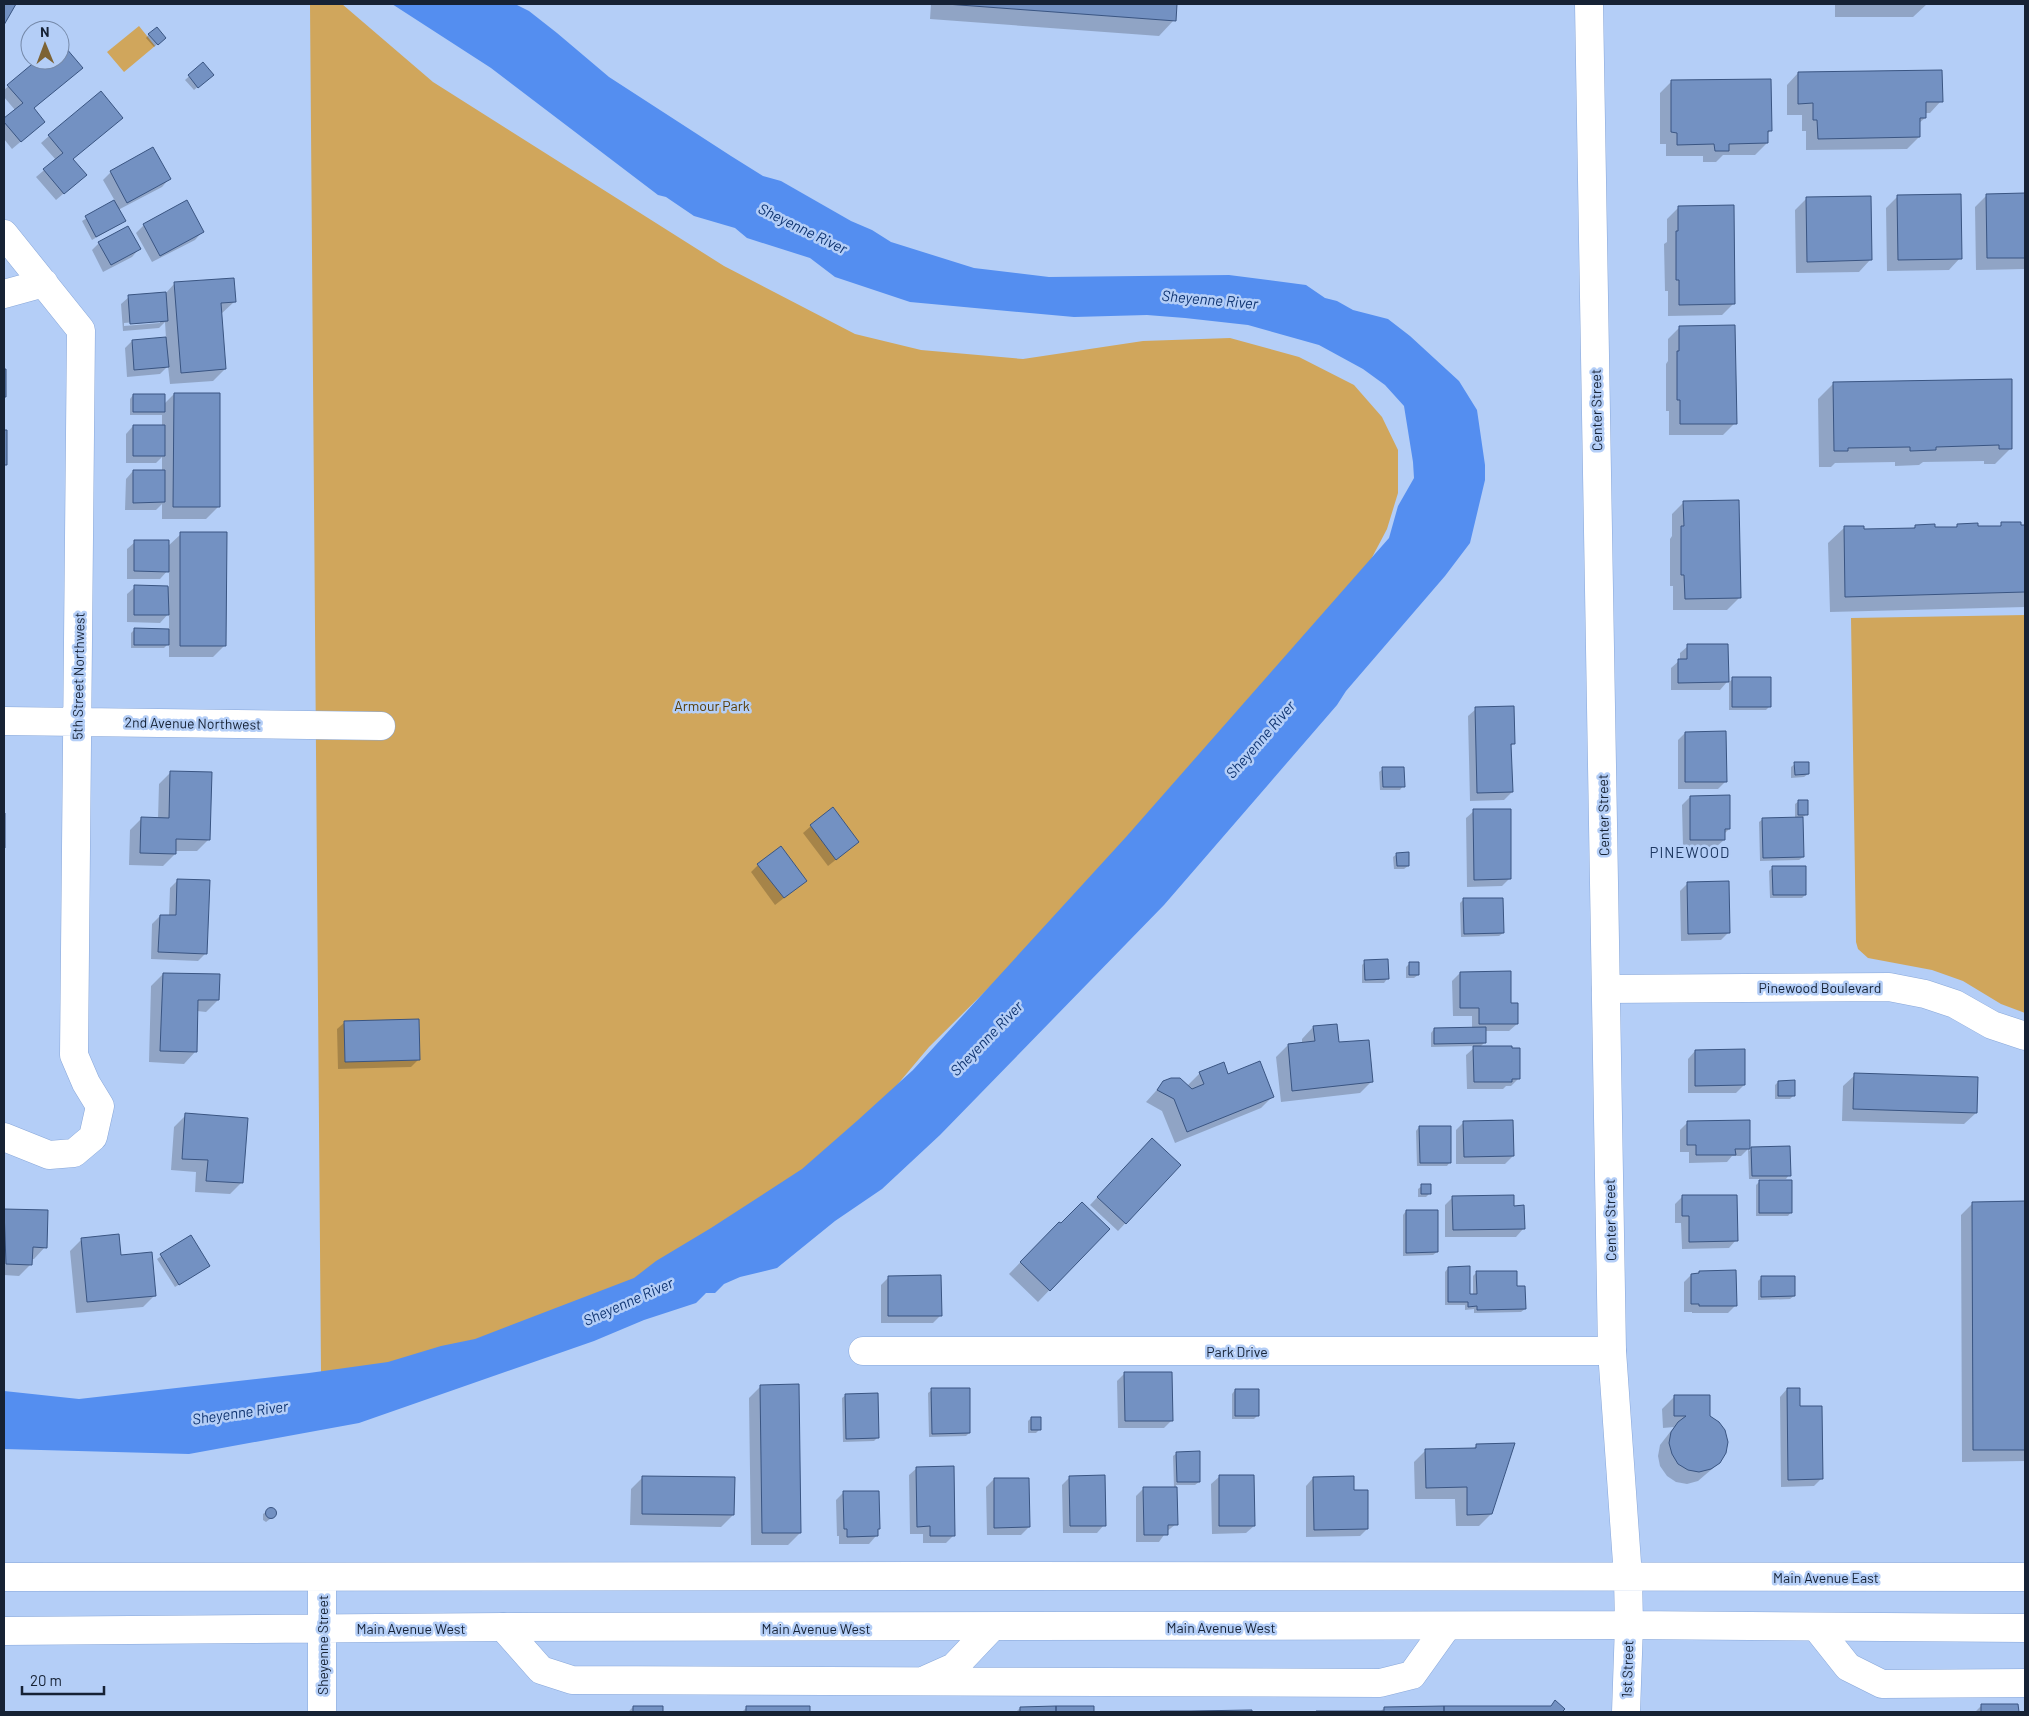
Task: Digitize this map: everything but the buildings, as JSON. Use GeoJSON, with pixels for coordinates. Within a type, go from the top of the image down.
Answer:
{"type":"FeatureCollection","features":[{"type":"Feature","properties":{"kind":"main road","name":"Center Street"},"geometry":{"type":"LineString","coordinates":[[1589,4],[1612,1351],[1628,1577],[1629,1625]]}},
{"type":"Feature","properties":{"kind":"main road","name":"5th Street Northwest"},"geometry":{"type":"LineString","coordinates":[[4,234],[81,330],[74,1055],[86,1083],[100,1106],[93,1137],[74,1153],[49,1156],[4,1137]]}},
{"type":"Feature","properties":{"kind":"main road"},"geometry":{"type":"LineString","coordinates":[[4,294],[44,283]]}},
{"type":"Feature","properties":{"kind":"main road","name":"2nd Avenue Northwest"},"geometry":{"type":"LineString","coordinates":[[4,721],[381,726]]}},
{"type":"Feature","properties":{"kind":"main road","name":"Pinewood Boulevard"},"geometry":{"type":"LineString","coordinates":[[1606,989],[1890,987],[1924,994],[1955,1004],[1992,1025],[2025,1036]]}},
{"type":"Feature","properties":{"kind":"main road","name":"Park Drive"},"geometry":{"type":"LineString","coordinates":[[863,1351],[1612,1351]]}},
{"type":"Feature","properties":{"kind":"main road"},"geometry":{"type":"LineString","coordinates":[[4,1577],[1628,1577]]}},
{"type":"Feature","properties":{"kind":"main road","name":"Sheyenne Street"},"geometry":{"type":"LineString","coordinates":[[322,1577],[322,1712]]}},
{"type":"Feature","properties":{"kind":"main road","name":"Main Avenue East"},"geometry":{"type":"LineString","coordinates":[[1628,1577],[2025,1577]]}},
{"type":"Feature","properties":{"kind":"main road"},"geometry":{"type":"LineString","coordinates":[[1629,1625],[1817,1628],[2025,1628]]}},
{"type":"Feature","properties":{"kind":"main road","name":"Main Avenue West"},"geometry":{"type":"LineString","coordinates":[[4,1632],[503,1627],[991,1628],[1629,1625]]}},
{"type":"Feature","properties":{"kind":"main road","name":"1st Street"},"geometry":{"type":"LineString","coordinates":[[1626,1712],[1629,1625]]}},
{"type":"Feature","properties":{"kind":"main road"},"geometry":{"type":"LineString","coordinates":[[503,1627],[541,1670],[572,1680],[1380,1683],[1412,1675],[1447,1626]]}},
{"type":"Feature","properties":{"kind":"main road"},"geometry":{"type":"LineString","coordinates":[[923,1681],[954,1667],[991,1628]]}},
{"type":"Feature","properties":{"kind":"main road"},"geometry":{"type":"LineString","coordinates":[[1817,1628],[1848,1667],[1882,1684],[2025,1682]]}},
{"type":"Feature","properties":{"kind":"green space","name":"Armour Park"},"geometry":{"type":"Polygon","coordinates":[[[310,4],[342,4],[433,82],[724,266],[855,334],[921,350],[1023,359],[1143,341],[1230,338],[1299,357],[1354,385],[1382,417],[1398,450],[1398,493],[1387,529],[1367,567],[1142,836],[929,1047],[860,1129],[637,1292],[416,1361],[321,1372],[310,4]]]}},
{"type":"Feature","properties":{"kind":"green space"},"geometry":{"type":"Polygon","coordinates":[[[139,26],[155,46],[124,72],[107,52],[139,26]]]}},
{"type":"Feature","properties":{"kind":"green space"},"geometry":{"type":"Polygon","coordinates":[[[2025,615],[2025,1013],[2001,1004],[1963,981],[1932,970],[1868,958],[1858,949],[1856,942],[1851,618],[2025,615]]]}},
{"type":"Feature","properties":{"kind":"water","name":"Sheyenne River"},"geometry":{"type":"Polygon","coordinates":[[[392,4],[515,4],[529,11],[609,77],[731,156],[763,176],[781,181],[891,242],[974,268],[1049,277],[1229,275],[1306,285],[1325,298],[1337,301],[1353,310],[1388,319],[1410,336],[1459,381],[1477,410],[1485,465],[1485,480],[1470,543],[1445,576],[1346,691],[1337,705],[1164,905],[940,1135],[882,1189],[835,1221],[777,1268],[740,1277],[724,1284],[715,1293],[706,1293],[696,1303],[644,1320],[594,1341],[359,1423],[189,1454],[4,1449],[4,1391],[79,1399],[309,1373],[388,1362],[441,1346],[475,1339],[634,1278],[656,1261],[802,1169],[913,1070],[1126,837],[1389,538],[1398,506],[1414,478],[1404,406],[1385,385],[1363,369],[1319,345],[1248,325],[1185,318],[1147,315],[1074,317],[910,302],[835,277],[810,258],[747,238],[735,228],[694,216],[666,197],[658,195],[491,68],[392,4]]]}},
{"type":"Feature","properties":{"kind":"district","name":"PINEWOOD"},"geometry":{"type":"Point","coordinates":[1690,852]}}]}
